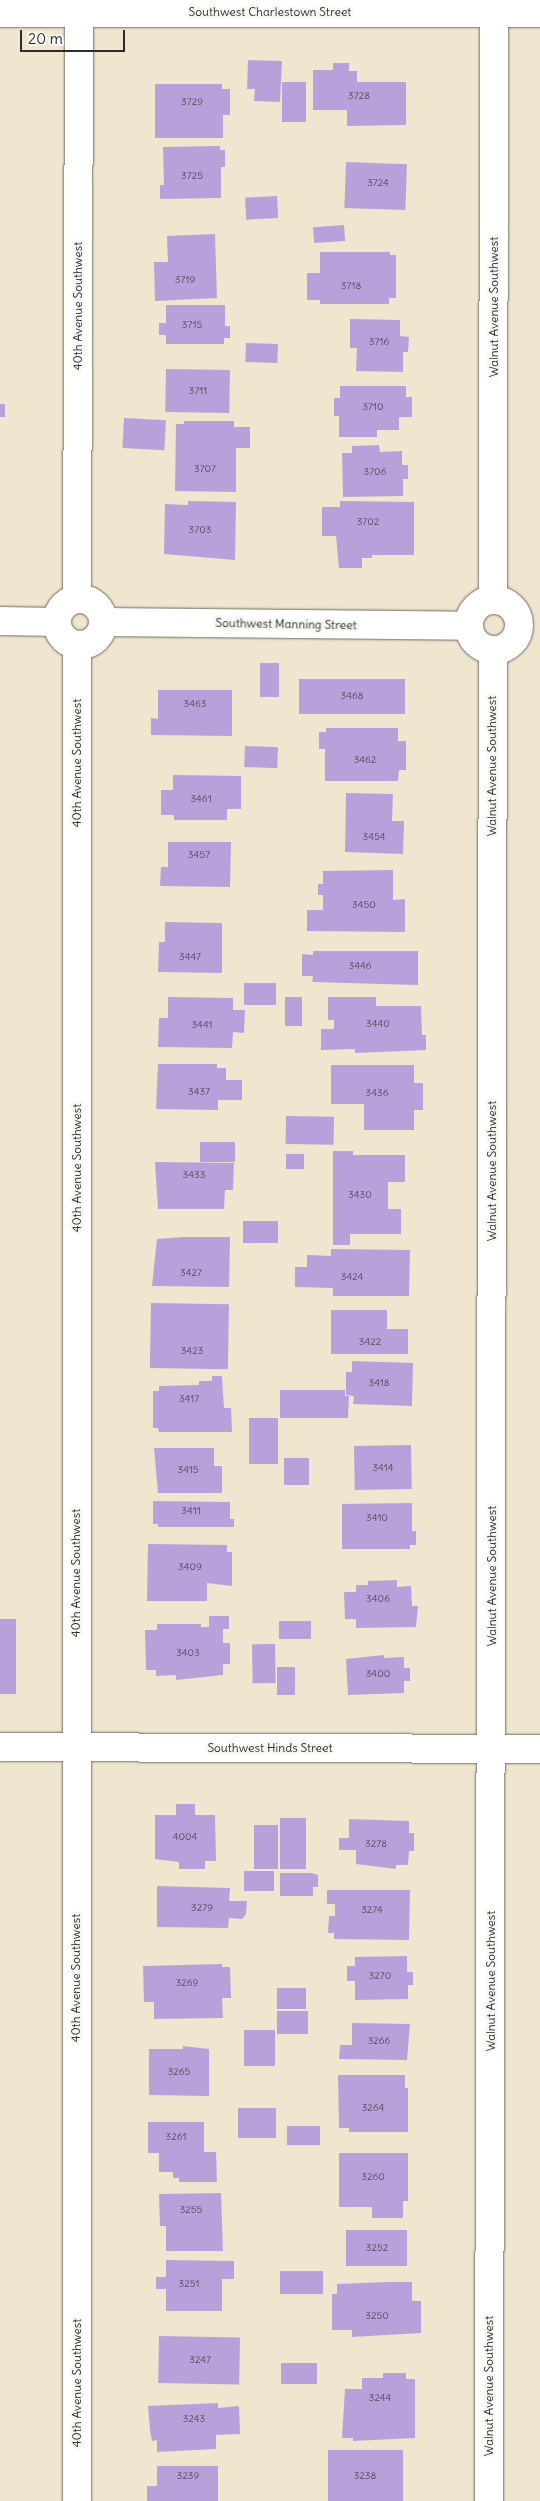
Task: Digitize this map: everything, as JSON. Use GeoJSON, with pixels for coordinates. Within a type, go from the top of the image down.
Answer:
{"type":"FeatureCollection","features":[{"type":"Feature","properties":{"kind":"street","name":"Southwest Charlestown Street"},"geometry":{"type":"LineString","coordinates":[[0,13],[79,13],[185,6],[540,13]]}},
{"type":"Feature","properties":{"kind":"street","name":"40th Avenue Southwest"},"geometry":{"type":"LineString","coordinates":[[76,599],[79,13]]}},
{"type":"Feature","properties":{"kind":"street","name":"Walnut Avenue Southwest"},"geometry":{"type":"LineString","coordinates":[[493,600],[494,13]]}},
{"type":"Feature","properties":{"kind":"street"},"geometry":{"type":"LineString","coordinates":[[76,599],[94,603],[103,622],[96,638],[77,645],[62,638],[56,622],[64,604],[76,599]]}},
{"type":"Feature","properties":{"kind":"street"},"geometry":{"type":"LineString","coordinates":[[493,600],[500,600],[513,609],[529,626],[509,646],[492,650],[477,644],[469,626],[476,607],[493,600]]}},
{"type":"Feature","properties":{"kind":"street"},"geometry":{"type":"LineString","coordinates":[[0,621],[56,622]]}},
{"type":"Feature","properties":{"kind":"street","name":"Southwest Manning Street"},"geometry":{"type":"LineString","coordinates":[[103,622],[469,626]]}},
{"type":"Feature","properties":{"kind":"street","name":"40th Avenue Southwest"},"geometry":{"type":"LineString","coordinates":[[77,645],[77,2501]]}},
{"type":"Feature","properties":{"kind":"street","name":"Walnut Avenue Southwest"},"geometry":{"type":"LineString","coordinates":[[489,2501],[492,1749],[492,650]]}},
{"type":"Feature","properties":{"kind":"street","name":"Southwest Hinds Street"},"geometry":{"type":"LineString","coordinates":[[0,1747],[540,1749]]}},
{"type":"Feature","properties":{"kind":"building"},"geometry":{"type":"Polygon","coordinates":[[[248,60],[282,61],[280,102],[254,101],[255,89],[247,89],[248,60]]]}},
{"type":"Feature","properties":{"kind":"building"},"geometry":{"type":"Polygon","coordinates":[[[333,63],[349,63],[349,71],[357,71],[357,82],[406,82],[406,125],[347,126],[347,110],[313,110],[313,70],[333,70],[333,63]]]}},
{"type":"Feature","properties":{"kind":"building"},"geometry":{"type":"Polygon","coordinates":[[[282,82],[306,82],[306,122],[282,122],[282,82]]]}},
{"type":"Feature","properties":{"kind":"building"},"geometry":{"type":"Polygon","coordinates":[[[155,84],[222,84],[222,89],[230,89],[230,115],[223,115],[223,138],[155,138],[155,84]]]}},
{"type":"Feature","properties":{"kind":"building"},"geometry":{"type":"Polygon","coordinates":[[[220,146],[220,150],[225,150],[225,167],[221,167],[221,198],[160,199],[160,185],[164,185],[163,147],[220,146]]]}},
{"type":"Feature","properties":{"kind":"building"},"geometry":{"type":"Polygon","coordinates":[[[346,162],[407,164],[405,210],[344,208],[346,162]]]}},
{"type":"Feature","properties":{"kind":"building"},"geometry":{"type":"Polygon","coordinates":[[[277,196],[278,218],[246,220],[245,198],[277,196]]]}},
{"type":"Feature","properties":{"kind":"building"},"geometry":{"type":"Polygon","coordinates":[[[344,225],[345,241],[314,243],[313,227],[344,225]]]}},
{"type":"Feature","properties":{"kind":"building"},"geometry":{"type":"Polygon","coordinates":[[[215,234],[217,298],[155,301],[154,262],[168,262],[167,236],[215,234]]]}},
{"type":"Feature","properties":{"kind":"building"},"geometry":{"type":"Polygon","coordinates":[[[320,252],[390,252],[390,255],[396,255],[396,298],[389,298],[389,304],[320,304],[320,300],[307,300],[307,273],[320,273],[320,252]]]}},
{"type":"Feature","properties":{"kind":"building"},"geometry":{"type":"Polygon","coordinates":[[[166,305],[225,305],[225,326],[230,326],[230,338],[224,338],[224,344],[166,344],[166,335],[159,335],[159,323],[166,323],[166,305]]]}},
{"type":"Feature","properties":{"kind":"building"},"geometry":{"type":"Polygon","coordinates":[[[350,319],[400,320],[400,336],[409,337],[408,352],[403,352],[403,372],[356,371],[357,348],[350,348],[350,319]]]}},
{"type":"Feature","properties":{"kind":"building"},"geometry":{"type":"Polygon","coordinates":[[[246,343],[278,344],[277,363],[245,362],[246,343]]]}},
{"type":"Feature","properties":{"kind":"building"},"geometry":{"type":"Polygon","coordinates":[[[166,369],[230,370],[229,413],[165,412],[166,369]]]}},
{"type":"Feature","properties":{"kind":"building"},"geometry":{"type":"Polygon","coordinates":[[[340,386],[406,386],[406,397],[412,397],[412,417],[399,417],[399,430],[377,430],[377,437],[339,437],[339,416],[334,416],[334,398],[340,398],[340,386]]]}},
{"type":"Feature","properties":{"kind":"building"},"geometry":{"type":"Polygon","coordinates":[[[0,404],[5,404],[5,417],[0,417],[0,404]]]}},
{"type":"Feature","properties":{"kind":"building"},"geometry":{"type":"Polygon","coordinates":[[[124,418],[166,420],[164,450],[122,448],[124,418]]]}},
{"type":"Feature","properties":{"kind":"building"},"geometry":{"type":"Polygon","coordinates":[[[184,421],[234,421],[234,427],[250,427],[250,448],[236,448],[236,492],[175,491],[176,424],[184,424],[184,421]]]}},
{"type":"Feature","properties":{"kind":"building"},"geometry":{"type":"Polygon","coordinates":[[[379,445],[380,452],[402,451],[402,465],[408,465],[408,479],[403,479],[403,496],[343,497],[342,453],[352,453],[352,446],[379,445]]]}},
{"type":"Feature","properties":{"kind":"building"},"geometry":{"type":"Polygon","coordinates":[[[188,501],[236,502],[235,560],[164,554],[165,504],[188,505],[188,501]]]}},
{"type":"Feature","properties":{"kind":"building"},"geometry":{"type":"Polygon","coordinates":[[[340,501],[414,502],[414,555],[372,555],[372,558],[362,558],[362,568],[339,568],[336,536],[322,536],[322,507],[340,507],[340,501]]]}},
{"type":"Feature","properties":{"kind":"building"},"geometry":{"type":"Polygon","coordinates":[[[260,663],[279,663],[279,697],[260,697],[260,663]]]}},
{"type":"Feature","properties":{"kind":"building"},"geometry":{"type":"Polygon","coordinates":[[[299,679],[405,679],[405,714],[299,714],[299,679]]]}},
{"type":"Feature","properties":{"kind":"building"},"geometry":{"type":"Polygon","coordinates":[[[158,690],[232,690],[232,736],[151,735],[151,718],[158,719],[158,690]]]}},
{"type":"Feature","properties":{"kind":"building"},"geometry":{"type":"Polygon","coordinates":[[[326,728],[398,728],[398,741],[406,741],[406,770],[399,770],[398,781],[325,781],[325,749],[319,749],[319,732],[326,732],[326,728]]]}},
{"type":"Feature","properties":{"kind":"building"},"geometry":{"type":"Polygon","coordinates":[[[245,746],[278,747],[277,768],[244,767],[245,746]]]}},
{"type":"Feature","properties":{"kind":"building"},"geometry":{"type":"Polygon","coordinates":[[[173,775],[241,776],[241,809],[227,809],[227,820],[174,820],[174,815],[161,815],[161,790],[173,790],[173,775]]]}},
{"type":"Feature","properties":{"kind":"building"},"geometry":{"type":"Polygon","coordinates":[[[346,793],[393,794],[392,821],[404,821],[403,854],[345,852],[346,793]]]}},
{"type":"Feature","properties":{"kind":"building"},"geometry":{"type":"Polygon","coordinates":[[[168,842],[231,842],[230,887],[160,886],[161,867],[168,867],[168,842]]]}},
{"type":"Feature","properties":{"kind":"building"},"geometry":{"type":"Polygon","coordinates":[[[393,870],[393,900],[405,899],[405,932],[307,931],[307,910],[323,910],[323,895],[318,895],[318,884],[323,884],[323,871],[393,870]]]}},
{"type":"Feature","properties":{"kind":"building"},"geometry":{"type":"Polygon","coordinates":[[[165,922],[222,923],[222,973],[158,972],[159,942],[165,942],[165,922]]]}},
{"type":"Feature","properties":{"kind":"building"},"geometry":{"type":"Polygon","coordinates":[[[313,951],[418,951],[418,985],[312,982],[313,976],[302,976],[302,954],[313,955],[313,951]]]}},
{"type":"Feature","properties":{"kind":"building"},"geometry":{"type":"Polygon","coordinates":[[[244,983],[276,983],[276,1005],[244,1005],[244,983]]]}},
{"type":"Feature","properties":{"kind":"building"},"geometry":{"type":"Polygon","coordinates":[[[168,997],[233,998],[233,1010],[245,1010],[244,1033],[233,1032],[232,1048],[158,1047],[159,1018],[168,1018],[168,997]]]}},
{"type":"Feature","properties":{"kind":"building"},"geometry":{"type":"Polygon","coordinates":[[[285,997],[302,997],[302,1026],[285,1026],[285,997]]]}},
{"type":"Feature","properties":{"kind":"building"},"geometry":{"type":"Polygon","coordinates":[[[328,997],[376,997],[376,1006],[421,1006],[422,1035],[426,1035],[426,1050],[355,1053],[355,1049],[321,1050],[321,1029],[334,1029],[334,1020],[328,1020],[328,997]]]}},
{"type":"Feature","properties":{"kind":"building"},"geometry":{"type":"Polygon","coordinates":[[[158,1064],[217,1064],[217,1068],[226,1068],[226,1080],[242,1080],[242,1100],[218,1100],[218,1110],[156,1109],[158,1064]]]}},
{"type":"Feature","properties":{"kind":"building"},"geometry":{"type":"Polygon","coordinates":[[[331,1065],[414,1065],[414,1083],[423,1083],[423,1110],[414,1110],[414,1130],[364,1130],[364,1104],[331,1104],[331,1065]]]}},
{"type":"Feature","properties":{"kind":"building"},"geometry":{"type":"Polygon","coordinates":[[[286,1116],[334,1117],[334,1145],[286,1144],[286,1116]]]}},
{"type":"Feature","properties":{"kind":"building"},"geometry":{"type":"Polygon","coordinates":[[[200,1142],[235,1142],[235,1162],[200,1162],[200,1142]]]}},
{"type":"Feature","properties":{"kind":"building"},"geometry":{"type":"Polygon","coordinates":[[[333,1151],[353,1151],[353,1155],[405,1155],[405,1182],[388,1182],[388,1209],[401,1209],[401,1234],[350,1234],[350,1245],[333,1245],[333,1151]]]}},
{"type":"Feature","properties":{"kind":"building"},"geometry":{"type":"Polygon","coordinates":[[[286,1154],[304,1154],[304,1169],[286,1169],[286,1154]]]}},
{"type":"Feature","properties":{"kind":"building"},"geometry":{"type":"Polygon","coordinates":[[[155,1162],[234,1163],[233,1190],[225,1190],[224,1209],[158,1209],[155,1162]]]}},
{"type":"Feature","properties":{"kind":"building"},"geometry":{"type":"Polygon","coordinates":[[[243,1221],[278,1221],[278,1243],[243,1243],[243,1221]]]}},
{"type":"Feature","properties":{"kind":"building"},"geometry":{"type":"Polygon","coordinates":[[[230,1237],[229,1287],[152,1286],[157,1239],[230,1237]]]}},
{"type":"Feature","properties":{"kind":"building"},"geometry":{"type":"Polygon","coordinates":[[[331,1249],[410,1250],[409,1296],[333,1296],[333,1288],[295,1287],[295,1267],[307,1267],[307,1255],[331,1256],[331,1249]]]}},
{"type":"Feature","properties":{"kind":"building"},"geometry":{"type":"Polygon","coordinates":[[[151,1303],[229,1304],[228,1369],[150,1368],[151,1303]]]}},
{"type":"Feature","properties":{"kind":"building"},"geometry":{"type":"Polygon","coordinates":[[[331,1310],[387,1310],[387,1329],[408,1329],[408,1354],[331,1354],[331,1310]]]}},
{"type":"Feature","properties":{"kind":"building"},"geometry":{"type":"Polygon","coordinates":[[[352,1361],[413,1363],[412,1406],[353,1404],[354,1396],[346,1395],[346,1372],[352,1372],[352,1361]]]}},
{"type":"Feature","properties":{"kind":"building"},"geometry":{"type":"Polygon","coordinates":[[[212,1376],[222,1376],[224,1408],[231,1408],[232,1432],[159,1432],[158,1428],[153,1428],[153,1391],[159,1391],[159,1386],[199,1385],[199,1381],[212,1381],[212,1376]]]}},
{"type":"Feature","properties":{"kind":"building"},"geometry":{"type":"Polygon","coordinates":[[[280,1390],[345,1390],[345,1396],[349,1396],[348,1418],[280,1418],[280,1390]]]}},
{"type":"Feature","properties":{"kind":"building"},"geometry":{"type":"Polygon","coordinates":[[[249,1418],[278,1418],[278,1464],[249,1464],[249,1418]]]}},
{"type":"Feature","properties":{"kind":"building"},"geometry":{"type":"Polygon","coordinates":[[[411,1445],[412,1489],[355,1490],[354,1446],[411,1445]]]}},
{"type":"Feature","properties":{"kind":"building"},"geometry":{"type":"Polygon","coordinates":[[[154,1448],[214,1448],[214,1466],[222,1466],[222,1493],[158,1493],[154,1448]]]}},
{"type":"Feature","properties":{"kind":"building"},"geometry":{"type":"Polygon","coordinates":[[[284,1458],[309,1458],[309,1485],[284,1485],[284,1458]]]}},
{"type":"Feature","properties":{"kind":"building"},"geometry":{"type":"Polygon","coordinates":[[[153,1501],[230,1502],[230,1519],[234,1519],[234,1527],[158,1527],[158,1524],[153,1524],[153,1501]]]}},
{"type":"Feature","properties":{"kind":"building"},"geometry":{"type":"Polygon","coordinates":[[[412,1503],[412,1531],[416,1531],[416,1545],[410,1545],[410,1549],[342,1549],[342,1504],[412,1503]]]}},
{"type":"Feature","properties":{"kind":"building"},"geometry":{"type":"Polygon","coordinates":[[[148,1544],[227,1545],[227,1552],[232,1552],[232,1586],[207,1583],[207,1601],[147,1601],[148,1544]]]}},
{"type":"Feature","properties":{"kind":"building"},"geometry":{"type":"Polygon","coordinates":[[[397,1580],[397,1587],[411,1586],[412,1606],[418,1606],[416,1627],[356,1628],[356,1619],[345,1619],[344,1592],[356,1592],[356,1585],[368,1585],[368,1581],[397,1580]]]}},
{"type":"Feature","properties":{"kind":"building"},"geometry":{"type":"Polygon","coordinates":[[[209,1616],[229,1616],[229,1629],[223,1629],[223,1643],[230,1643],[230,1664],[223,1664],[223,1675],[176,1680],[176,1675],[156,1676],[156,1670],[146,1670],[145,1630],[157,1630],[157,1624],[201,1624],[201,1627],[209,1627],[209,1616]]]}},
{"type":"Feature","properties":{"kind":"building"},"geometry":{"type":"Polygon","coordinates":[[[0,1619],[16,1619],[16,1694],[0,1694],[0,1619]]]}},
{"type":"Feature","properties":{"kind":"building"},"geometry":{"type":"Polygon","coordinates":[[[279,1621],[311,1621],[311,1639],[279,1639],[279,1621]]]}},
{"type":"Feature","properties":{"kind":"building"},"geometry":{"type":"Polygon","coordinates":[[[252,1644],[275,1644],[276,1683],[253,1683],[252,1644]]]}},
{"type":"Feature","properties":{"kind":"building"},"geometry":{"type":"Polygon","coordinates":[[[384,1655],[384,1658],[404,1657],[404,1668],[410,1668],[410,1681],[404,1681],[404,1693],[348,1695],[346,1659],[384,1655]]]}},
{"type":"Feature","properties":{"kind":"building"},"geometry":{"type":"Polygon","coordinates":[[[277,1667],[295,1667],[295,1695],[277,1695],[277,1667]]]}},
{"type":"Feature","properties":{"kind":"building"},"geometry":{"type":"Polygon","coordinates":[[[176,1804],[195,1804],[195,1815],[215,1815],[216,1861],[205,1861],[205,1869],[179,1869],[179,1862],[155,1859],[155,1815],[176,1815],[176,1804]]]}},
{"type":"Feature","properties":{"kind":"building"},"geometry":{"type":"Polygon","coordinates":[[[280,1818],[306,1818],[306,1869],[280,1869],[280,1818]]]}},
{"type":"Feature","properties":{"kind":"building"},"geometry":{"type":"Polygon","coordinates":[[[349,1819],[409,1821],[409,1833],[414,1833],[414,1851],[409,1851],[408,1865],[396,1865],[396,1869],[356,1864],[356,1850],[339,1850],[339,1838],[349,1838],[349,1819]]]}},
{"type":"Feature","properties":{"kind":"building"},"geometry":{"type":"Polygon","coordinates":[[[254,1825],[278,1825],[278,1869],[254,1869],[254,1825]]]}},
{"type":"Feature","properties":{"kind":"building"},"geometry":{"type":"Polygon","coordinates":[[[244,1871],[274,1871],[274,1891],[244,1891],[244,1871]]]}},
{"type":"Feature","properties":{"kind":"building"},"geometry":{"type":"Polygon","coordinates":[[[280,1873],[312,1873],[318,1875],[318,1887],[313,1887],[313,1896],[280,1896],[280,1873]]]}},
{"type":"Feature","properties":{"kind":"building"},"geometry":{"type":"Polygon","coordinates":[[[157,1886],[230,1888],[229,1901],[247,1901],[246,1914],[242,1919],[229,1918],[228,1928],[157,1927],[157,1886]]]}},
{"type":"Feature","properties":{"kind":"building"},"geometry":{"type":"Polygon","coordinates":[[[327,1890],[410,1890],[409,1940],[334,1939],[334,1933],[328,1933],[329,1916],[335,1916],[335,1904],[327,1904],[327,1890]]]}},
{"type":"Feature","properties":{"kind":"building"},"geometry":{"type":"Polygon","coordinates":[[[407,1956],[407,1972],[413,1972],[413,1985],[408,1985],[408,1999],[355,2000],[355,1981],[347,1981],[347,1966],[355,1966],[355,1957],[407,1956]]]}},
{"type":"Feature","properties":{"kind":"building"},"geometry":{"type":"Polygon","coordinates":[[[222,1964],[222,1967],[230,1967],[231,1998],[222,1998],[223,2018],[154,2019],[154,2002],[144,2002],[143,1966],[222,1964]]]}},
{"type":"Feature","properties":{"kind":"building"},"geometry":{"type":"Polygon","coordinates":[[[277,1988],[306,1988],[306,2009],[277,2009],[277,1988]]]}},
{"type":"Feature","properties":{"kind":"building"},"geometry":{"type":"Polygon","coordinates":[[[277,2011],[308,2011],[308,2034],[277,2034],[277,2011]]]}},
{"type":"Feature","properties":{"kind":"building"},"geometry":{"type":"Polygon","coordinates":[[[352,2023],[410,2024],[407,2060],[339,2059],[340,2045],[352,2045],[352,2023]]]}},
{"type":"Feature","properties":{"kind":"building"},"geometry":{"type":"Polygon","coordinates":[[[244,2030],[275,2030],[275,2066],[244,2066],[244,2030]]]}},
{"type":"Feature","properties":{"kind":"building"},"geometry":{"type":"Polygon","coordinates":[[[183,2046],[209,2049],[209,2096],[149,2095],[149,2049],[183,2049],[183,2046]]]}},
{"type":"Feature","properties":{"kind":"building"},"geometry":{"type":"Polygon","coordinates":[[[338,2075],[405,2075],[405,2088],[408,2088],[408,2132],[349,2132],[349,2128],[339,2128],[338,2075]]]}},
{"type":"Feature","properties":{"kind":"building"},"geometry":{"type":"Polygon","coordinates":[[[238,2108],[276,2108],[276,2138],[238,2138],[238,2108]]]}},
{"type":"Feature","properties":{"kind":"building"},"geometry":{"type":"Polygon","coordinates":[[[148,2122],[204,2122],[204,2152],[216,2152],[217,2182],[179,2182],[179,2178],[173,2178],[173,2172],[159,2172],[159,2153],[148,2153],[148,2122]]]}},
{"type":"Feature","properties":{"kind":"building"},"geometry":{"type":"Polygon","coordinates":[[[287,2126],[320,2126],[320,2145],[287,2145],[287,2126]]]}},
{"type":"Feature","properties":{"kind":"building"},"geometry":{"type":"Polygon","coordinates":[[[339,2153],[408,2153],[408,2201],[403,2201],[403,2218],[372,2218],[372,2207],[339,2207],[339,2153]]]}},
{"type":"Feature","properties":{"kind":"building"},"geometry":{"type":"Polygon","coordinates":[[[221,2193],[223,2251],[166,2251],[166,2226],[160,2226],[159,2194],[221,2193]]]}},
{"type":"Feature","properties":{"kind":"building"},"geometry":{"type":"Polygon","coordinates":[[[346,2230],[407,2230],[407,2266],[346,2266],[346,2230]]]}},
{"type":"Feature","properties":{"kind":"building"},"geometry":{"type":"Polygon","coordinates":[[[166,2260],[234,2261],[234,2279],[222,2279],[222,2311],[166,2311],[166,2289],[156,2289],[156,2277],[166,2277],[166,2260]]]}},
{"type":"Feature","properties":{"kind":"building"},"geometry":{"type":"Polygon","coordinates":[[[280,2271],[323,2271],[323,2294],[280,2294],[280,2271]]]}},
{"type":"Feature","properties":{"kind":"building"},"geometry":{"type":"Polygon","coordinates":[[[412,2282],[412,2301],[421,2301],[421,2333],[352,2337],[352,2330],[332,2330],[332,2294],[337,2294],[337,2284],[412,2282]]]}},
{"type":"Feature","properties":{"kind":"building"},"geometry":{"type":"Polygon","coordinates":[[[159,2336],[240,2337],[239,2384],[158,2383],[159,2336]]]}},
{"type":"Feature","properties":{"kind":"building"},"geometry":{"type":"Polygon","coordinates":[[[281,2363],[317,2363],[317,2384],[281,2384],[281,2363]]]}},
{"type":"Feature","properties":{"kind":"building"},"geometry":{"type":"Polygon","coordinates":[[[383,2373],[406,2373],[406,2379],[415,2379],[415,2438],[353,2441],[353,2438],[342,2438],[345,2389],[362,2389],[362,2378],[383,2378],[383,2373]]]}},
{"type":"Feature","properties":{"kind":"building"},"geometry":{"type":"Polygon","coordinates":[[[218,2403],[218,2408],[239,2406],[240,2434],[216,2435],[216,2449],[157,2452],[157,2440],[152,2441],[148,2406],[218,2403]]]}},
{"type":"Feature","properties":{"kind":"building"},"geometry":{"type":"Polygon","coordinates":[[[328,2450],[403,2450],[403,2501],[328,2501],[328,2450]]]}},
{"type":"Feature","properties":{"kind":"building"},"geometry":{"type":"Polygon","coordinates":[[[157,2466],[218,2466],[218,2501],[147,2501],[147,2486],[157,2486],[157,2466]]]}}]}
